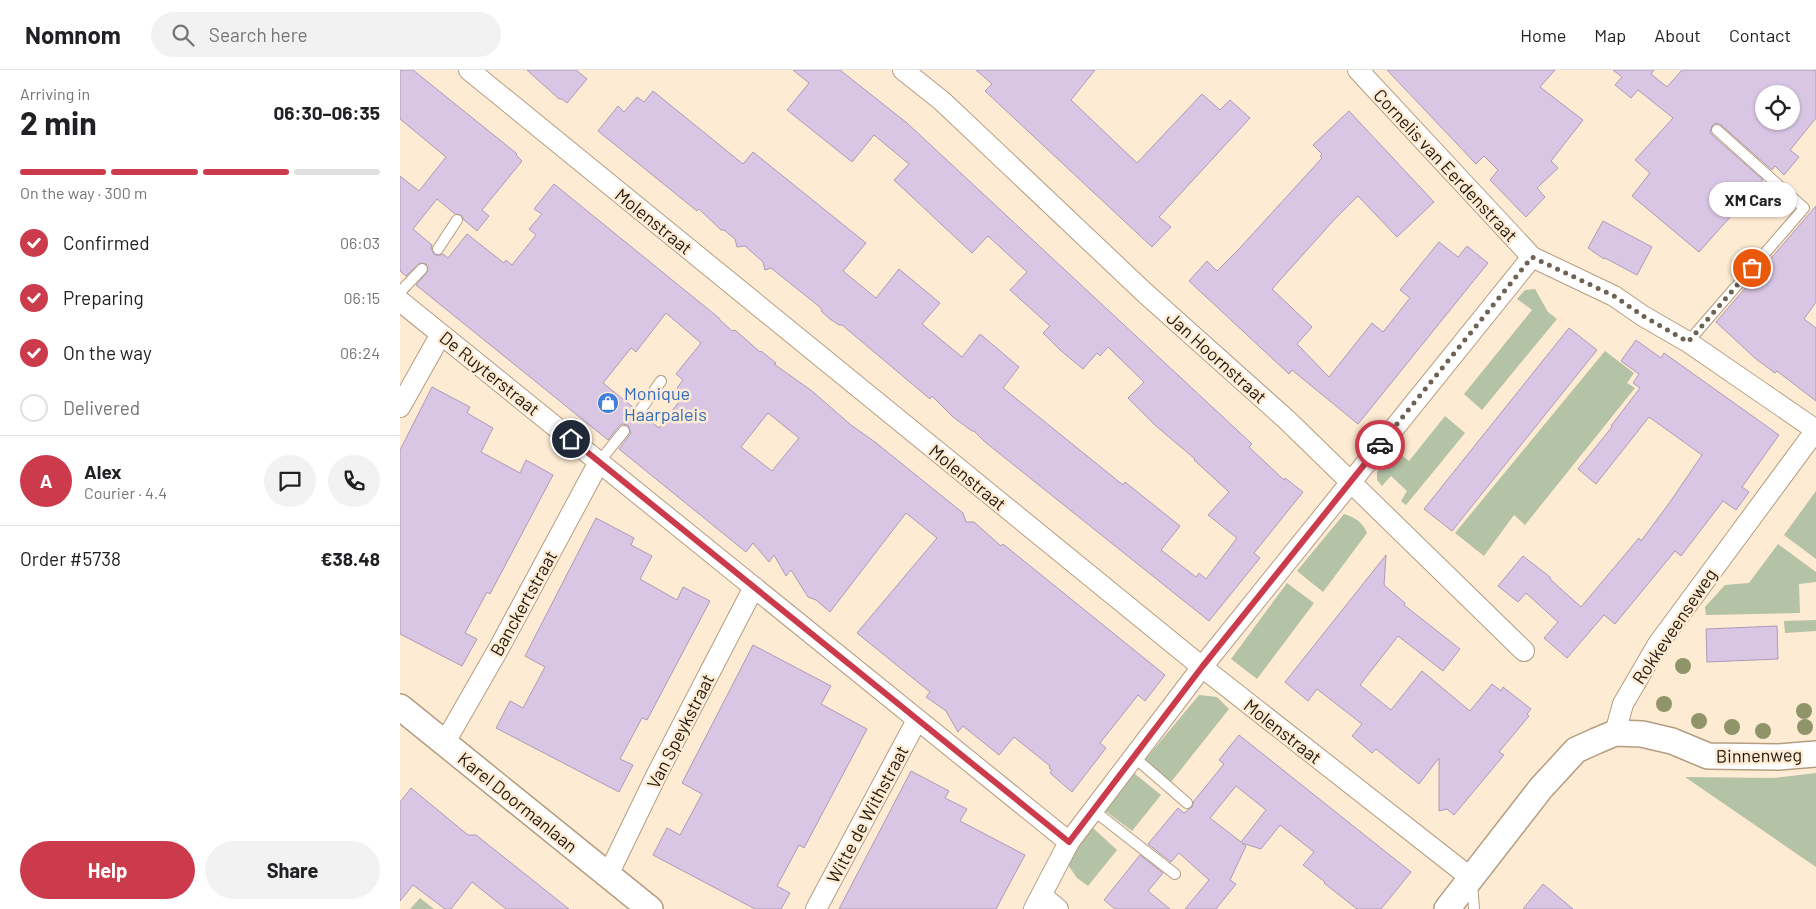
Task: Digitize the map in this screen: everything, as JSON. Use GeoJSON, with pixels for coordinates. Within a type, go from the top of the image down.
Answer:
{"type":"FeatureCollection","features":[{"type":"Feature","properties":{"kind":"street","name":"Molenstraat"},"geometry":{"type":"LineString","coordinates":[[469,70],[1202,667],[1471,878]]}},
{"type":"Feature","properties":{"kind":"street","name":"Jan Hoornstraat"},"geometry":{"type":"LineString","coordinates":[[903,70],[942,102],[1138,286],[1286,420],[1524,652]]}},
{"type":"Feature","properties":{"kind":"street","name":"Cornelis van Eerdenstraat"},"geometry":{"type":"LineString","coordinates":[[1358,70],[1532,257],[1614,296],[1643,316],[1688,342],[1816,430]]}},
{"type":"Feature","properties":{"kind":"street"},"geometry":{"type":"LineString","coordinates":[[1058,909],[1038,902],[1069,842],[1202,667],[1532,257]]}},
{"type":"Feature","properties":{"kind":"street","name":"De Ruyterstraat"},"geometry":{"type":"LineString","coordinates":[[400,301],[1069,842]]}},
{"type":"Feature","properties":{"kind":"street"},"geometry":{"type":"LineString","coordinates":[[400,408],[441,334]]}},
{"type":"Feature","properties":{"kind":"street","name":"Rokkeveenseweg"},"geometry":{"type":"LineString","coordinates":[[1615,733],[1623,704],[1658,644],[1816,430]]}},
{"type":"Feature","properties":{"kind":"street","name":"Banckertstraat"},"geometry":{"type":"LineString","coordinates":[[444,744],[499,648],[599,462]]}},
{"type":"Feature","properties":{"kind":"street","name":"Van Speykstraat"},"geometry":{"type":"LineString","coordinates":[[608,875],[754,587]]}},
{"type":"Feature","properties":{"kind":"street","name":"Karel Doormanlaan"},"geometry":{"type":"LineString","coordinates":[[400,707],[608,875],[637,905]]}},
{"type":"Feature","properties":{"kind":"street","name":"Witte de Withstraat"},"geometry":{"type":"LineString","coordinates":[[816,909],[917,720]]}},
{"type":"Feature","properties":{"kind":"street"},"geometry":{"type":"LineString","coordinates":[[1447,909],[1541,788],[1576,750],[1615,733]]}},
{"type":"Feature","properties":{"kind":"street","name":"Binnenweg"},"geometry":{"type":"LineString","coordinates":[[1615,733],[1642,734],[1672,741],[1708,756],[1778,757],[1816,754]]}},
{"type":"Feature","properties":{"kind":"lane"},"geometry":{"type":"LineString","coordinates":[[1688,342],[1804,208],[1718,130]]}},
{"type":"Feature","properties":{"kind":"lane"},"geometry":{"type":"LineString","coordinates":[[438,249],[457,220]]}},
{"type":"Feature","properties":{"kind":"lane"},"geometry":{"type":"LineString","coordinates":[[400,292],[422,268]]}},
{"type":"Feature","properties":{"kind":"lane"},"geometry":{"type":"LineString","coordinates":[[639,412],[661,381]]}},
{"type":"Feature","properties":{"kind":"lane"},"geometry":{"type":"LineString","coordinates":[[599,462],[624,431]]}},
{"type":"Feature","properties":{"kind":"lane"},"geometry":{"type":"LineString","coordinates":[[1134,757],[1187,803]]}},
{"type":"Feature","properties":{"kind":"lane"},"geometry":{"type":"LineString","coordinates":[[1094,810],[1174,874]]}},
{"type":"Feature","properties":{"kind":"lane"},"geometry":{"type":"LineString","coordinates":[[1471,878],[1474,909]]}},
{"type":"Feature","properties":{"kind":"green space"},"geometry":{"type":"Polygon","coordinates":[[[1535,289],[1548,312],[1557,319],[1482,410],[1464,394],[1532,310],[1517,299],[1525,290],[1535,289]]]}},
{"type":"Feature","properties":{"kind":"green space"},"geometry":{"type":"Polygon","coordinates":[[[1605,351],[1634,373],[1627,383],[1635,388],[1525,525],[1514,515],[1484,556],[1455,533],[1605,351]]]}},
{"type":"Feature","properties":{"kind":"green space"},"geometry":{"type":"Polygon","coordinates":[[[1445,416],[1465,433],[1406,505],[1401,501],[1407,491],[1391,476],[1382,486],[1377,480],[1377,472],[1395,450],[1409,461],[1445,416]]]}},
{"type":"Feature","properties":{"kind":"green space"},"geometry":{"type":"Polygon","coordinates":[[[1816,491],[1816,559],[1784,535],[1816,491]]]}},
{"type":"Feature","properties":{"kind":"green space"},"geometry":{"type":"Polygon","coordinates":[[[1344,514],[1358,521],[1367,533],[1323,592],[1297,571],[1344,514]]]}},
{"type":"Feature","properties":{"kind":"green space"},"geometry":{"type":"Polygon","coordinates":[[[1778,544],[1816,572],[1816,582],[1799,584],[1800,613],[1706,615],[1705,607],[1725,585],[1749,583],[1778,544]]]}},
{"type":"Feature","properties":{"kind":"green space"},"geometry":{"type":"Polygon","coordinates":[[[1287,583],[1314,603],[1257,679],[1231,659],[1287,583]]]}},
{"type":"Feature","properties":{"kind":"green space"},"geometry":{"type":"Polygon","coordinates":[[[1816,620],[1816,631],[1785,633],[1784,621],[1816,620]]]}},
{"type":"Feature","properties":{"kind":"green space"},"geometry":{"type":"Polygon","coordinates":[[[1199,695],[1217,697],[1229,709],[1171,782],[1144,761],[1199,695]]]}},
{"type":"Feature","properties":{"kind":"green space"},"geometry":{"type":"Polygon","coordinates":[[[1134,773],[1161,795],[1132,831],[1104,810],[1134,773]]]}},
{"type":"Feature","properties":{"kind":"green space"},"geometry":{"type":"Polygon","coordinates":[[[1816,773],[1816,867],[1685,777],[1773,778],[1816,773]]]}},
{"type":"Feature","properties":{"kind":"green space"},"geometry":{"type":"Polygon","coordinates":[[[1092,827],[1117,850],[1088,886],[1077,878],[1066,862],[1092,827]]]}},
{"type":"Feature","properties":{"kind":"green space"},"geometry":{"type":"Polygon","coordinates":[[[420,898],[434,909],[410,909],[420,898]]]}},
{"type":"Feature","properties":{"kind":"building"},"geometry":{"type":"Polygon","coordinates":[[[400,70],[413,70],[516,153],[522,161],[482,210],[489,216],[477,231],[461,215],[455,214],[437,199],[413,229],[432,245],[431,249],[434,254],[438,256],[443,254],[448,258],[467,234],[504,263],[506,260],[512,265],[536,235],[529,229],[542,214],[534,209],[554,184],[719,318],[732,331],[735,330],[776,363],[774,364],[812,391],[851,425],[963,513],[966,522],[974,522],[1001,546],[1003,544],[1165,675],[1145,701],[1138,695],[1100,743],[1106,748],[1072,792],[1050,773],[1052,770],[1049,768],[1050,766],[1014,737],[999,755],[963,726],[958,732],[946,711],[926,697],[930,692],[857,633],[937,538],[906,513],[830,612],[816,600],[808,597],[791,570],[786,576],[774,555],[769,562],[753,543],[746,552],[619,449],[631,433],[628,425],[622,424],[619,426],[608,440],[416,285],[428,271],[426,264],[420,263],[406,276],[400,271],[400,176],[419,191],[446,157],[400,119],[400,70]],[[666,313],[636,352],[631,348],[603,383],[634,408],[632,412],[635,417],[639,419],[644,416],[659,428],[685,394],[677,388],[683,380],[676,374],[701,343],[666,313]],[[768,413],[741,447],[772,471],[799,438],[768,413]]]}},
{"type":"Feature","properties":{"kind":"building"},"geometry":{"type":"Polygon","coordinates":[[[527,70],[576,70],[587,79],[567,103],[559,99],[527,70]]]}},
{"type":"Feature","properties":{"kind":"building"},"geometry":{"type":"Polygon","coordinates":[[[793,70],[840,70],[907,123],[1252,444],[1249,447],[1284,480],[1285,478],[1303,492],[1254,553],[1260,558],[1209,621],[985,442],[974,431],[953,417],[932,396],[930,399],[842,325],[830,319],[822,312],[821,308],[771,268],[765,270],[763,262],[745,246],[737,247],[735,239],[724,230],[721,230],[699,209],[697,211],[598,131],[618,106],[624,112],[637,97],[644,102],[653,91],[743,164],[753,152],[866,243],[843,271],[876,298],[899,269],[940,303],[922,324],[962,357],[980,334],[1019,367],[1003,388],[1123,485],[1125,482],[1180,526],[1161,550],[1196,577],[1199,573],[1206,579],[1237,538],[1208,515],[1229,492],[1128,398],[1144,382],[1108,347],[1100,356],[1097,353],[1083,369],[1060,350],[1043,333],[1050,326],[1010,290],[1027,272],[988,236],[972,253],[894,180],[909,164],[874,135],[852,162],[787,110],[809,83],[793,70]]]}},
{"type":"Feature","properties":{"kind":"building"},"geometry":{"type":"Polygon","coordinates":[[[976,70],[1095,70],[1071,100],[1137,163],[1202,94],[1220,110],[1230,100],[1250,118],[1159,217],[1171,227],[1152,247],[985,91],[992,84],[976,70]]]}},
{"type":"Feature","properties":{"kind":"building"},"geometry":{"type":"Polygon","coordinates":[[[1387,70],[1555,70],[1540,87],[1583,120],[1551,161],[1558,168],[1537,188],[1545,197],[1526,217],[1490,180],[1498,170],[1484,156],[1476,164],[1387,70]]]}},
{"type":"Feature","properties":{"kind":"building"},"geometry":{"type":"Polygon","coordinates":[[[1613,70],[1654,70],[1651,74],[1667,87],[1682,70],[1816,70],[1816,118],[1790,150],[1799,157],[1784,175],[1775,166],[1772,170],[1721,125],[1715,123],[1712,126],[1710,132],[1712,135],[1763,180],[1699,252],[1632,196],[1650,173],[1635,160],[1673,118],[1638,90],[1631,98],[1615,85],[1622,77],[1613,70]]]}},
{"type":"Feature","properties":{"kind":"building"},"geometry":{"type":"Polygon","coordinates":[[[1349,111],[1434,202],[1397,237],[1358,196],[1334,220],[1272,289],[1312,327],[1297,344],[1329,377],[1372,323],[1383,332],[1410,298],[1400,290],[1439,242],[1458,257],[1467,246],[1488,263],[1358,424],[1292,370],[1289,374],[1189,281],[1207,261],[1217,271],[1238,250],[1322,158],[1320,156],[1322,154],[1313,145],[1349,111]]]}},
{"type":"Feature","properties":{"kind":"building"},"geometry":{"type":"Polygon","coordinates":[[[1816,206],[1816,302],[1804,319],[1816,328],[1816,401],[1777,371],[1775,373],[1756,359],[1716,322],[1816,206]]]}},
{"type":"Feature","properties":{"kind":"building"},"geometry":{"type":"Polygon","coordinates":[[[1603,221],[1652,247],[1637,275],[1604,259],[1588,248],[1603,221]]]}},
{"type":"Feature","properties":{"kind":"building"},"geometry":{"type":"Polygon","coordinates":[[[1569,328],[1597,350],[1452,531],[1424,509],[1569,328]]]}},
{"type":"Feature","properties":{"kind":"building"},"geometry":{"type":"Polygon","coordinates":[[[1636,340],[1661,358],[1664,353],[1779,435],[1742,487],[1749,492],[1736,510],[1723,501],[1681,556],[1675,551],[1615,624],[1604,615],[1567,658],[1544,638],[1558,622],[1526,593],[1518,602],[1498,586],[1523,556],[1550,577],[1581,607],[1639,538],[1641,541],[1702,455],[1649,417],[1596,484],[1578,469],[1640,388],[1633,383],[1639,374],[1621,361],[1636,340]]]}},
{"type":"Feature","properties":{"kind":"building"},"geometry":{"type":"Polygon","coordinates":[[[432,387],[470,407],[467,413],[493,428],[481,452],[520,473],[526,460],[553,475],[490,594],[487,592],[465,633],[477,639],[462,666],[400,634],[400,450],[432,387]]]}},
{"type":"Feature","properties":{"kind":"building"},"geometry":{"type":"Polygon","coordinates":[[[596,518],[634,538],[631,545],[652,556],[640,579],[677,600],[683,587],[710,601],[647,720],[642,718],[620,759],[633,765],[619,792],[496,728],[510,701],[523,708],[545,667],[525,656],[596,518]]]}},
{"type":"Feature","properties":{"kind":"building"},"geometry":{"type":"Polygon","coordinates":[[[1386,555],[1384,585],[1405,603],[1404,605],[1460,649],[1443,671],[1398,636],[1360,685],[1391,710],[1422,671],[1470,711],[1492,684],[1501,691],[1503,687],[1531,709],[1527,714],[1529,716],[1499,752],[1504,755],[1454,815],[1447,809],[1439,811],[1439,758],[1419,784],[1376,749],[1372,753],[1352,736],[1362,724],[1317,689],[1308,701],[1285,682],[1386,555]]]}},
{"type":"Feature","properties":{"kind":"building"},"geometry":{"type":"Polygon","coordinates":[[[1777,626],[1778,659],[1707,662],[1706,629],[1777,626]]]}},
{"type":"Feature","properties":{"kind":"building"},"geometry":{"type":"Polygon","coordinates":[[[753,645],[831,686],[821,704],[867,729],[804,848],[799,845],[777,886],[790,893],[781,909],[755,909],[653,855],[667,828],[680,835],[702,794],[682,783],[753,645]]]}},
{"type":"Feature","properties":{"kind":"building"},"geometry":{"type":"Polygon","coordinates":[[[1239,735],[1411,872],[1381,909],[1357,909],[1303,865],[1314,852],[1280,825],[1261,849],[1242,843],[1246,846],[1230,880],[1236,884],[1216,909],[1185,909],[1209,880],[1179,853],[1171,862],[1148,844],[1178,808],[1184,813],[1192,807],[1194,801],[1224,764],[1219,760],[1239,735]],[[1236,786],[1210,818],[1241,842],[1266,810],[1236,786]]]}},
{"type":"Feature","properties":{"kind":"building"},"geometry":{"type":"Polygon","coordinates":[[[911,771],[949,791],[945,798],[967,809],[960,821],[1025,855],[996,909],[839,909],[911,771]]]}},
{"type":"Feature","properties":{"kind":"building"},"geometry":{"type":"Polygon","coordinates":[[[411,788],[468,835],[476,835],[569,909],[506,909],[472,882],[451,909],[445,909],[413,885],[400,901],[400,802],[411,788]]]}},
{"type":"Feature","properties":{"kind":"building"},"geometry":{"type":"Polygon","coordinates":[[[1140,855],[1163,873],[1148,891],[1170,909],[1115,909],[1104,900],[1140,855]]]}},
{"type":"Feature","properties":{"kind":"building"},"geometry":{"type":"Polygon","coordinates":[[[1543,884],[1573,909],[1523,909],[1543,884]]]}},
{"type":"Feature","properties":{"kind":"way so far"},"geometry":{"type":"LineString","coordinates":[[1380,445],[1532,257],[1614,296],[1643,316],[1688,342],[1752,268]]}},
{"type":"Feature","properties":{"kind":"place","name":"XM Cars"},"geometry":{"type":"Point","coordinates":[1752,268]}},
{"type":"Feature","properties":{"kind":"place","name":"Monique Haarpaleis"},"geometry":{"type":"Point","coordinates":[608,403]}},
{"type":"Feature","properties":{"kind":"route"},"geometry":{"type":"LineString","coordinates":[[571,439],[1069,842],[1202,667],[1380,445]]}}]}
